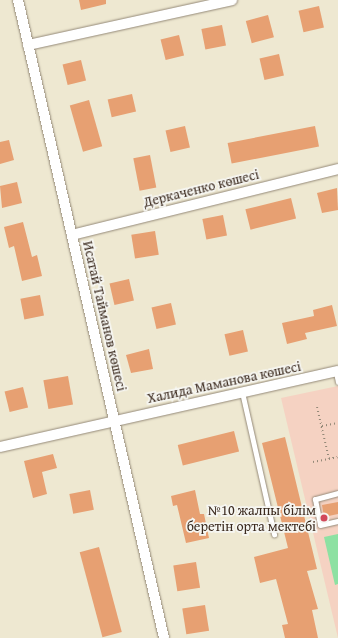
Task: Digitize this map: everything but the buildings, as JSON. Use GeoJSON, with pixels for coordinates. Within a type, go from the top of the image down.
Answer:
{"type":"FeatureCollection","features":[{"type":"Feature","properties":{"kind":"street","name":"Исатай Тайманов көшесі"},"geometry":{"type":"LineString","coordinates":[[18,0],[164,638]]}},
{"type":"Feature","properties":{"kind":"street"},"geometry":{"type":"LineString","coordinates":[[28,45],[232,0]]}},
{"type":"Feature","properties":{"kind":"street","name":"Деркаченко көшесі"},"geometry":{"type":"LineString","coordinates":[[72,235],[338,168]]}},
{"type":"Feature","properties":{"kind":"street","name":"Халида Маманова көшесі"},"geometry":{"type":"LineString","coordinates":[[0,447],[337,371]]}},
{"type":"Feature","properties":{"kind":"lane"},"geometry":{"type":"LineString","coordinates":[[337,371],[338,382]]}},
{"type":"Feature","properties":{"kind":"lane"},"geometry":{"type":"LineString","coordinates":[[242,392],[274,534]]}},
{"type":"Feature","properties":{"kind":"lane"},"geometry":{"type":"LineString","coordinates":[[338,493],[314,499],[320,525],[338,521]]}},
{"type":"Feature","properties":{"kind":"path"},"geometry":{"type":"LineString","coordinates":[[317,407],[329,459]]}},
{"type":"Feature","properties":{"kind":"path"},"geometry":{"type":"LineString","coordinates":[[321,426],[338,423]]}},
{"type":"Feature","properties":{"kind":"path"},"geometry":{"type":"LineString","coordinates":[[313,462],[338,457]]}},
{"type":"Feature","properties":{"kind":"shaded area","name":"№10 жалпы білім беретін орта мектебі"},"geometry":{"type":"Polygon","coordinates":[[[338,386],[338,638],[281,398],[338,386]]]}},
{"type":"Feature","properties":{"kind":"green space"},"geometry":{"type":"Polygon","coordinates":[[[338,534],[338,584],[335,585],[324,537],[338,534]]]}},
{"type":"Feature","properties":{"kind":"place","name":"№10 жалпы білім беретін орта мектебі"},"geometry":{"type":"Point","coordinates":[324,518]}}]}
